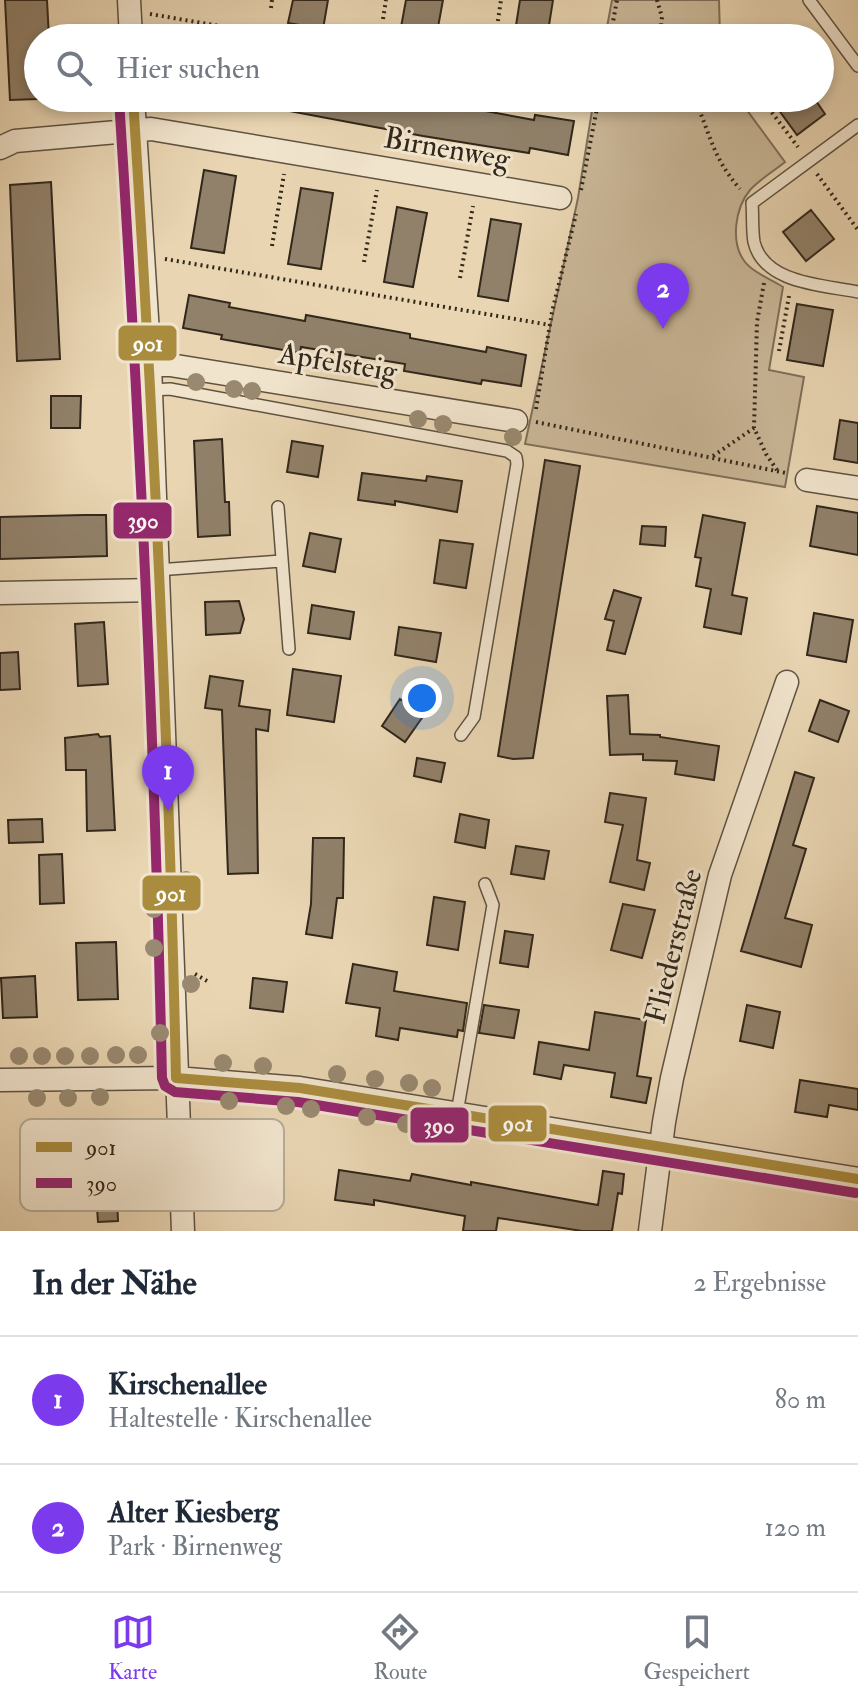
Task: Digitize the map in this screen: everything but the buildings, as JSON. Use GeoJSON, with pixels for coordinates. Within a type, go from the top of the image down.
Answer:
{"type":"FeatureCollection","features":[{"type":"Feature","properties":{"kind":"street"},"geometry":{"type":"LineString","coordinates":[[129,0],[130,24]]}},
{"type":"Feature","properties":{"kind":"street"},"geometry":{"type":"LineString","coordinates":[[134,112],[150,365],[178,1119]]}},
{"type":"Feature","properties":{"kind":"street","name":"Birnenweg"},"geometry":{"type":"LineString","coordinates":[[0,148],[15,141],[151,129],[560,198]]}},
{"type":"Feature","properties":{"kind":"street","name":"Apfelsteig"},"geometry":{"type":"LineString","coordinates":[[150,365],[170,365],[525,421]]}},
{"type":"Feature","properties":{"kind":"street"},"geometry":{"type":"LineString","coordinates":[[807,480],[858,488]]}},
{"type":"Feature","properties":{"kind":"street"},"geometry":{"type":"LineString","coordinates":[[0,593],[157,580]]}},
{"type":"Feature","properties":{"kind":"street","name":"Fliederstraße"},"geometry":{"type":"LineString","coordinates":[[650,1231],[672,1078],[720,875],[787,682]]}},
{"type":"Feature","properties":{"kind":"street"},"geometry":{"type":"LineString","coordinates":[[0,1080],[176,1078],[300,1088],[858,1179]]}},
{"type":"Feature","properties":{"kind":"street"},"geometry":{"type":"LineString","coordinates":[[182,1211],[183,1231]]}},
{"type":"Feature","properties":{"kind":"lane"},"geometry":{"type":"LineString","coordinates":[[809,0],[827,24]]}},
{"type":"Feature","properties":{"kind":"lane"},"geometry":{"type":"LineString","coordinates":[[834,34],[858,66]]}},
{"type":"Feature","properties":{"kind":"lane"},"geometry":{"type":"LineString","coordinates":[[858,125],[752,203],[754,241],[766,265],[792,278],[858,292]]}},
{"type":"Feature","properties":{"kind":"lane"},"geometry":{"type":"LineString","coordinates":[[151,390],[170,389],[383,428],[507,451],[516,457],[474,717],[461,735]]}},
{"type":"Feature","properties":{"kind":"lane"},"geometry":{"type":"LineString","coordinates":[[278,507],[289,649]]}},
{"type":"Feature","properties":{"kind":"lane"},"geometry":{"type":"LineString","coordinates":[[157,580],[281,561]]}},
{"type":"Feature","properties":{"kind":"lane"},"geometry":{"type":"LineString","coordinates":[[457,1113],[493,905],[485,884]]}},
{"type":"Feature","properties":{"kind":"path"},"geometry":{"type":"LineString","coordinates":[[271,8],[272,0]]}},
{"type":"Feature","properties":{"kind":"path"},"geometry":{"type":"LineString","coordinates":[[383,19],[386,0]]}},
{"type":"Feature","properties":{"kind":"path"},"geometry":{"type":"LineString","coordinates":[[497,24],[501,0]]}},
{"type":"Feature","properties":{"kind":"path"},"geometry":{"type":"LineString","coordinates":[[613,24],[617,0]]}},
{"type":"Feature","properties":{"kind":"path"},"geometry":{"type":"LineString","coordinates":[[657,0],[661,24]]}},
{"type":"Feature","properties":{"kind":"path"},"geometry":{"type":"LineString","coordinates":[[151,15],[205,24]]}},
{"type":"Feature","properties":{"kind":"path"},"geometry":{"type":"LineString","coordinates":[[700,112],[723,169],[752,203]]}},
{"type":"Feature","properties":{"kind":"path"},"geometry":{"type":"LineString","coordinates":[[772,112],[858,230]]}},
{"type":"Feature","properties":{"kind":"path"},"geometry":{"type":"LineString","coordinates":[[272,246],[288,152]]}},
{"type":"Feature","properties":{"kind":"path"},"geometry":{"type":"LineString","coordinates":[[364,262],[381,167]]}},
{"type":"Feature","properties":{"kind":"path"},"geometry":{"type":"LineString","coordinates":[[460,278],[476,184]]}},
{"type":"Feature","properties":{"kind":"path"},"geometry":{"type":"LineString","coordinates":[[157,258],[550,325]]}},
{"type":"Feature","properties":{"kind":"path"},"geometry":{"type":"LineString","coordinates":[[766,265],[757,322],[754,428],[777,470]]}},
{"type":"Feature","properties":{"kind":"path"},"geometry":{"type":"LineString","coordinates":[[779,351],[792,278]]}},
{"type":"Feature","properties":{"kind":"path"},"geometry":{"type":"LineString","coordinates":[[552,312],[525,421],[777,470],[807,480]]}},
{"type":"Feature","properties":{"kind":"path"},"geometry":{"type":"LineString","coordinates":[[711,457],[754,428]]}},
{"type":"Feature","properties":{"kind":"shaded area"},"geometry":{"type":"Polygon","coordinates":[[[612,0],[719,0],[720,24],[608,24],[612,0]]]}},
{"type":"Feature","properties":{"kind":"shaded area"},"geometry":{"type":"Polygon","coordinates":[[[592,112],[748,112],[785,162],[758,182],[745,197],[738,216],[736,236],[740,254],[748,266],[783,287],[769,370],[804,377],[785,487],[525,444],[578,198],[592,112]]]}},
{"type":"Feature","properties":{"kind":"transit line","name":"390"},"geometry":{"type":"LineString","coordinates":[[120,112],[146,588],[162,1078],[165,1086],[175,1092],[298,1102],[856,1193]]}},
{"type":"Feature","properties":{"kind":"transit line","name":"901"},"geometry":{"type":"LineString","coordinates":[[134,112],[160,588],[176,1078]]}},
{"type":"Feature","properties":{"kind":"transit line","name":"901"},"geometry":{"type":"LineString","coordinates":[[176,1078],[300,1088],[858,1179]]}},
{"type":"Feature","properties":{"kind":"place","name":"Alter Kiesberg"},"geometry":{"type":"Point","coordinates":[663,329]}},
{"type":"Feature","properties":{"kind":"place","name":"Kirschenallee"},"geometry":{"type":"Point","coordinates":[168,811]}}]}
